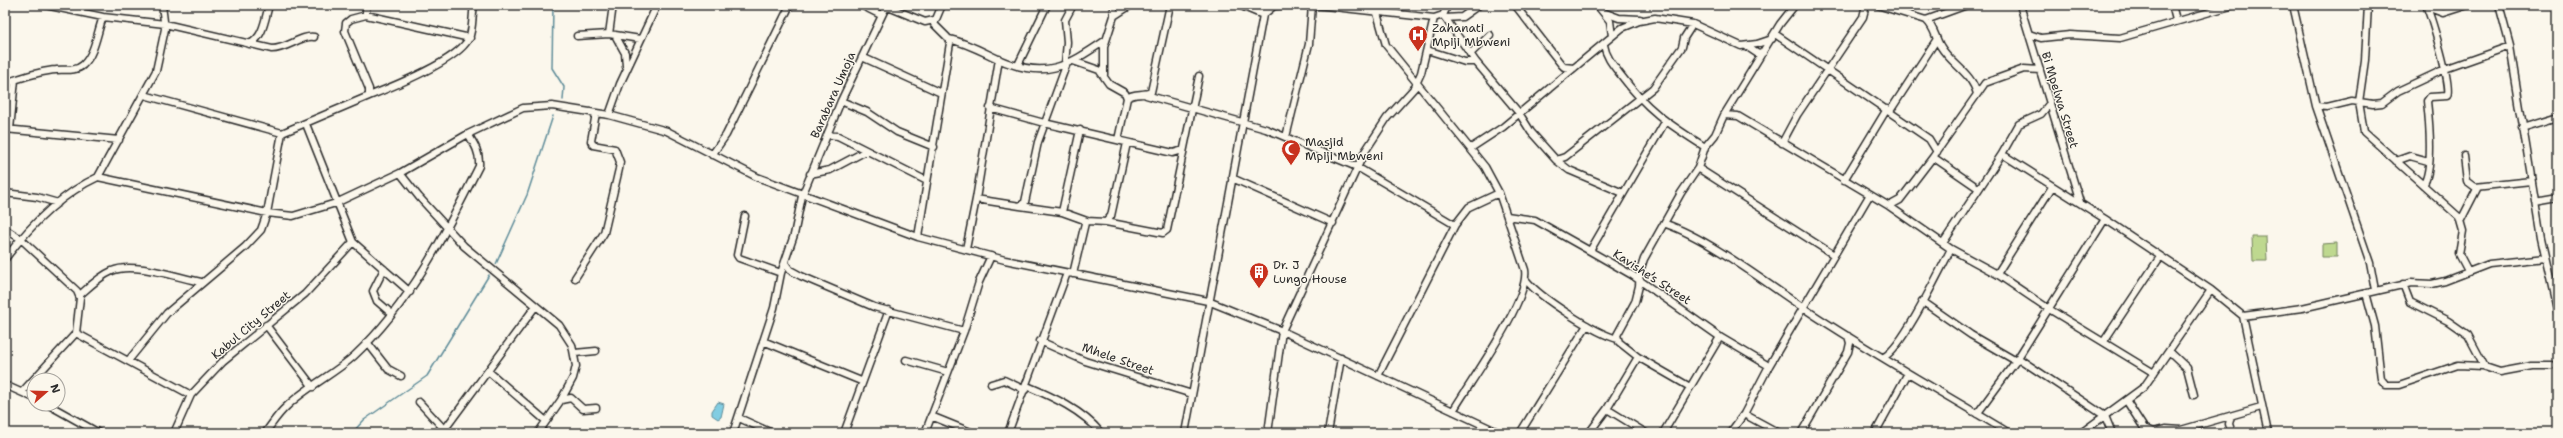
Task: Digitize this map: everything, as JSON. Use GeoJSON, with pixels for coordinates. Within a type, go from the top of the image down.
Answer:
{"type":"FeatureCollection","features":[{"type":"Feature","properties":{"kind":"street"},"geometry":{"type":"LineString","coordinates":[[45,5],[77,8],[103,17],[165,24],[248,44],[277,49],[314,37]]}},
{"type":"Feature","properties":{"kind":"street"},"geometry":{"type":"LineString","coordinates":[[5,259],[21,239],[58,203],[98,177],[144,96],[156,71],[165,24],[162,5]]}},
{"type":"Feature","properties":{"kind":"street"},"geometry":{"type":"LineString","coordinates":[[248,44],[256,42],[260,35],[269,5]]}},
{"type":"Feature","properties":{"kind":"street"},"geometry":{"type":"LineString","coordinates":[[366,5],[366,15]]}},
{"type":"Feature","properties":{"kind":"street"},"geometry":{"type":"LineString","coordinates":[[144,96],[282,133],[398,85],[437,64],[461,48],[470,38],[474,5]]}},
{"type":"Feature","properties":{"kind":"street"},"geometry":{"type":"LineString","coordinates":[[613,5],[612,34],[626,53],[626,71]]}},
{"type":"Feature","properties":{"kind":"street"},"geometry":{"type":"LineString","coordinates":[[609,115],[626,71],[657,5]]}},
{"type":"Feature","properties":{"kind":"street"},"geometry":{"type":"LineString","coordinates":[[712,155],[726,135],[790,5]]}},
{"type":"Feature","properties":{"kind":"street"},"geometry":{"type":"LineString","coordinates":[[862,5],[881,15]]}},
{"type":"Feature","properties":{"kind":"street"},"geometry":{"type":"LineString","coordinates":[[887,5],[914,18],[932,22],[949,40],[968,44],[999,59],[1037,71],[1068,62],[1106,40]]}},
{"type":"Feature","properties":{"kind":"street","name":"Barabara Umoja"},"geometry":{"type":"LineString","coordinates":[[733,433],[774,308],[781,273],[785,263],[802,196],[841,101],[887,5]]}},
{"type":"Feature","properties":{"kind":"street"},"geometry":{"type":"LineString","coordinates":[[932,22],[942,5]]}},
{"type":"Feature","properties":{"kind":"street"},"geometry":{"type":"LineString","coordinates":[[1018,65],[1047,5]]}},
{"type":"Feature","properties":{"kind":"street"},"geometry":{"type":"LineString","coordinates":[[1020,206],[1027,196],[1034,154],[1044,123],[1050,114],[1061,75],[1068,62],[1065,20],[1073,5]]}},
{"type":"Feature","properties":{"kind":"street"},"geometry":{"type":"LineString","coordinates":[[1104,75],[1106,40],[1114,16],[1114,5]]}},
{"type":"Feature","properties":{"kind":"street"},"geometry":{"type":"LineString","coordinates":[[1114,16],[1131,5]]}},
{"type":"Feature","properties":{"kind":"street"},"geometry":{"type":"LineString","coordinates":[[1146,95],[1151,92],[1154,84],[1157,56],[1170,5]]}},
{"type":"Feature","properties":{"kind":"street"},"geometry":{"type":"LineString","coordinates":[[1239,5],[1264,14]]}},
{"type":"Feature","properties":{"kind":"street"},"geometry":{"type":"LineString","coordinates":[[1187,433],[1208,301],[1264,14],[1261,5]]}},
{"type":"Feature","properties":{"kind":"street"},"geometry":{"type":"LineString","coordinates":[[1264,14],[1274,6],[1286,5]]}},
{"type":"Feature","properties":{"kind":"street"},"geometry":{"type":"LineString","coordinates":[[1286,137],[1309,44],[1312,5]]}},
{"type":"Feature","properties":{"kind":"street"},"geometry":{"type":"LineString","coordinates":[[1316,5],[1366,8],[1377,13],[1441,17],[1462,17],[1479,5]]}},
{"type":"Feature","properties":{"kind":"street"},"geometry":{"type":"LineString","coordinates":[[1268,433],[1282,331],[1357,167],[1387,118],[1416,84],[1427,50],[1441,17],[1448,5]]}},
{"type":"Feature","properties":{"kind":"street"},"geometry":{"type":"LineString","coordinates":[[1515,5],[1564,67],[1564,76]]}},
{"type":"Feature","properties":{"kind":"street"},"geometry":{"type":"LineString","coordinates":[[1597,5],[1611,24],[1612,36]]}},
{"type":"Feature","properties":{"kind":"street"},"geometry":{"type":"LineString","coordinates":[[1618,339],[1617,332],[1635,302],[1640,271],[1681,193],[1698,168],[1705,147],[1718,130],[1724,115],[1794,5]]}},
{"type":"Feature","properties":{"kind":"street"},"geometry":{"type":"LineString","coordinates":[[1782,143],[1828,69],[1863,17],[1866,5]]}},
{"type":"Feature","properties":{"kind":"street"},"geometry":{"type":"LineString","coordinates":[[1877,5],[1926,20],[1934,30],[1942,50],[1970,79],[1977,94]]}},
{"type":"Feature","properties":{"kind":"street"},"geometry":{"type":"LineString","coordinates":[[1946,5],[1953,10]]}},
{"type":"Feature","properties":{"kind":"street"},"geometry":{"type":"LineString","coordinates":[[1926,20],[1967,5]]}},
{"type":"Feature","properties":{"kind":"street","name":"Bi Mpelwa Street"},"geometry":{"type":"LineString","coordinates":[[2020,5],[2080,202]]}},
{"type":"Feature","properties":{"kind":"street"},"geometry":{"type":"LineString","coordinates":[[2172,5],[2176,20]]}},
{"type":"Feature","properties":{"kind":"street"},"geometry":{"type":"LineString","coordinates":[[2029,34],[2041,38],[2070,35],[2120,38],[2176,20],[2234,5]]}},
{"type":"Feature","properties":{"kind":"street"},"geometry":{"type":"LineString","coordinates":[[2293,5],[2316,106],[2370,263],[2375,290]]}},
{"type":"Feature","properties":{"kind":"street"},"geometry":{"type":"LineString","coordinates":[[2368,5],[2365,60],[2359,102],[2362,126],[2367,136],[2383,147],[2396,161],[2461,220],[2464,231],[2459,254],[2468,271]]}},
{"type":"Feature","properties":{"kind":"street"},"geometry":{"type":"LineString","coordinates":[[2426,6],[2443,13],[2468,5]]}},
{"type":"Feature","properties":{"kind":"street"},"geometry":{"type":"LineString","coordinates":[[2499,5],[2510,46],[2531,181],[2558,314]]}},
{"type":"Feature","properties":{"kind":"street"},"geometry":{"type":"LineString","coordinates":[[2423,185],[2428,177],[2427,101],[2430,97],[2449,94],[2445,69],[2426,6]]}},
{"type":"Feature","properties":{"kind":"street"},"geometry":{"type":"LineString","coordinates":[[1603,12],[1619,18],[1655,18],[1693,24],[1746,46],[1758,54],[1763,53]]}},
{"type":"Feature","properties":{"kind":"street"},"geometry":{"type":"LineString","coordinates":[[1377,13],[1386,45],[1416,84],[1471,148],[1499,193],[1526,280],[1534,290],[1587,325],[1609,337],[1618,339],[1638,357],[1690,387]]}},
{"type":"Feature","properties":{"kind":"street"},"geometry":{"type":"LineString","coordinates":[[369,96],[369,89],[345,31],[348,21],[366,15],[470,38]]}},
{"type":"Feature","properties":{"kind":"street"},"geometry":{"type":"LineString","coordinates":[[5,83],[55,70],[74,70],[82,66],[93,49],[103,17]]}},
{"type":"Feature","properties":{"kind":"street"},"geometry":{"type":"LineString","coordinates":[[1441,17],[1476,62],[1519,113],[1531,132],[1556,160],[1569,170],[1623,193]]}},
{"type":"Feature","properties":{"kind":"street"},"geometry":{"type":"LineString","coordinates":[[1471,148],[1503,127],[1604,45],[1622,28],[1644,19]]}},
{"type":"Feature","properties":{"kind":"street"},"geometry":{"type":"LineString","coordinates":[[1611,24],[1622,28]]}},
{"type":"Feature","properties":{"kind":"street"},"geometry":{"type":"LineString","coordinates":[[1556,160],[1565,157],[1640,100],[1653,88],[1682,47],[1684,38],[1693,24]]}},
{"type":"Feature","properties":{"kind":"street"},"geometry":{"type":"LineString","coordinates":[[577,36],[612,34],[640,39]]}},
{"type":"Feature","properties":{"kind":"street"},"geometry":{"type":"LineString","coordinates":[[1470,54],[1490,35]]}},
{"type":"Feature","properties":{"kind":"street"},"geometry":{"type":"LineString","coordinates":[[1746,46],[1773,36]]}},
{"type":"Feature","properties":{"kind":"street"},"geometry":{"type":"LineString","coordinates":[[1773,36],[1828,69],[1929,139],[1935,154],[1978,188]]}},
{"type":"Feature","properties":{"kind":"street"},"geometry":{"type":"LineString","coordinates":[[1844,180],[1888,110],[1937,39]]}},
{"type":"Feature","properties":{"kind":"street"},"geometry":{"type":"LineString","coordinates":[[918,237],[934,147],[949,40]]}},
{"type":"Feature","properties":{"kind":"street"},"geometry":{"type":"LineString","coordinates":[[1604,45],[1605,54],[1640,100],[1665,122],[1705,147]]}},
{"type":"Feature","properties":{"kind":"street"},"geometry":{"type":"LineString","coordinates":[[2316,106],[2327,107],[2350,101],[2382,103],[2398,91],[2445,69],[2510,46]]}},
{"type":"Feature","properties":{"kind":"street"},"geometry":{"type":"LineString","coordinates":[[1427,50],[1466,62],[1476,62]]}},
{"type":"Feature","properties":{"kind":"street"},"geometry":{"type":"LineString","coordinates":[[1594,53],[1605,54]]}},
{"type":"Feature","properties":{"kind":"street"},"geometry":{"type":"LineString","coordinates":[[862,57],[941,93]]}},
{"type":"Feature","properties":{"kind":"street"},"geometry":{"type":"LineString","coordinates":[[966,249],[976,199],[999,59]]}},
{"type":"Feature","properties":{"kind":"street"},"geometry":{"type":"LineString","coordinates":[[1068,62],[1099,70],[1109,84],[1123,90],[1126,98],[1118,140]]}},
{"type":"Feature","properties":{"kind":"street"},"geometry":{"type":"LineString","coordinates":[[1564,67],[1574,68]]}},
{"type":"Feature","properties":{"kind":"street"},"geometry":{"type":"LineString","coordinates":[[1889,206],[1900,200],[1986,82],[2024,69],[2040,70]]}},
{"type":"Feature","properties":{"kind":"street"},"geometry":{"type":"LineString","coordinates":[[976,199],[1062,212],[1087,222],[1106,222],[1163,233],[1167,230],[1199,76]]}},
{"type":"Feature","properties":{"kind":"street"},"geometry":{"type":"LineString","coordinates":[[15,80],[7,129],[119,140]]}},
{"type":"Feature","properties":{"kind":"street"},"geometry":{"type":"LineString","coordinates":[[1126,98],[1134,94],[1146,95],[1244,122],[1286,137],[1357,167],[1455,225]]}},
{"type":"Feature","properties":{"kind":"street"},"geometry":{"type":"LineString","coordinates":[[841,101],[867,112],[897,132],[934,147]]}},
{"type":"Feature","properties":{"kind":"street"},"geometry":{"type":"LineString","coordinates":[[1943,243],[1978,188],[2002,154],[2019,124],[2041,114],[2050,103]]}},
{"type":"Feature","properties":{"kind":"street"},"geometry":{"type":"LineString","coordinates":[[98,177],[267,214],[293,216],[336,203],[400,173],[468,134],[512,113],[532,106],[552,106],[609,115],[667,131],[712,155],[802,196],[918,237],[990,256],[1070,274],[1208,301],[1282,331],[1500,433]]}},
{"type":"Feature","properties":{"kind":"street"},"geometry":{"type":"LineString","coordinates":[[990,108],[1044,123],[1080,130],[1127,143],[1173,153],[1181,160]]}},
{"type":"Feature","properties":{"kind":"street"},"geometry":{"type":"LineString","coordinates":[[575,278],[604,233],[620,162],[615,149],[593,145],[591,141],[596,113]]}},
{"type":"Feature","properties":{"kind":"street"},"geometry":{"type":"LineString","coordinates":[[1724,115],[1738,116],[1869,196],[1889,206],[1952,249],[1997,274],[2049,309],[2104,341],[2154,374]]}},
{"type":"Feature","properties":{"kind":"street"},"geometry":{"type":"LineString","coordinates":[[2522,128],[2558,117]]}},
{"type":"Feature","properties":{"kind":"street"},"geometry":{"type":"LineString","coordinates":[[1590,251],[1611,219],[1623,193],[1665,122]]}},
{"type":"Feature","properties":{"kind":"street"},"geometry":{"type":"LineString","coordinates":[[306,124],[336,203],[353,242],[410,292]]}},
{"type":"Feature","properties":{"kind":"street"},"geometry":{"type":"LineString","coordinates":[[1062,212],[1080,130]]}},
{"type":"Feature","properties":{"kind":"street"},"geometry":{"type":"LineString","coordinates":[[128,360],[167,313],[201,282],[254,238],[264,223],[267,214],[282,133]]}},
{"type":"Feature","properties":{"kind":"street"},"geometry":{"type":"LineString","coordinates":[[265,433],[286,406],[354,356],[410,292],[448,228],[479,166],[480,158],[476,147],[468,134]]}},
{"type":"Feature","properties":{"kind":"street"},"geometry":{"type":"LineString","coordinates":[[827,136],[838,136],[927,182]]}},
{"type":"Feature","properties":{"kind":"street"},"geometry":{"type":"LineString","coordinates":[[1106,222],[1111,216],[1127,143]]}},
{"type":"Feature","properties":{"kind":"street"},"geometry":{"type":"LineString","coordinates":[[1173,153],[1183,150]]}},
{"type":"Feature","properties":{"kind":"street"},"geometry":{"type":"LineString","coordinates":[[810,174],[830,170],[866,151]]}},
{"type":"Feature","properties":{"kind":"street"},"geometry":{"type":"LineString","coordinates":[[2002,154],[2052,187],[2080,202],[2211,290],[2243,316],[2261,407],[2268,433]]}},
{"type":"Feature","properties":{"kind":"street"},"geometry":{"type":"LineString","coordinates":[[2396,161],[2410,156],[2428,161]]}},
{"type":"Feature","properties":{"kind":"street"},"geometry":{"type":"LineString","coordinates":[[2464,156],[2467,181],[2478,187],[2531,181]]}},
{"type":"Feature","properties":{"kind":"street"},"geometry":{"type":"LineString","coordinates":[[1698,168],[1834,255]]}},
{"type":"Feature","properties":{"kind":"street"},"geometry":{"type":"LineString","coordinates":[[400,173],[419,197],[469,250],[559,325],[567,334],[575,353],[576,366],[573,378],[561,400],[538,433]]}},
{"type":"Feature","properties":{"kind":"street"},"geometry":{"type":"LineString","coordinates":[[1232,178],[1332,223]]}},
{"type":"Feature","properties":{"kind":"street"},"geometry":{"type":"LineString","coordinates":[[1997,274],[2052,187]]}},
{"type":"Feature","properties":{"kind":"street"},"geometry":{"type":"LineString","coordinates":[[2461,220],[2478,187]]}},
{"type":"Feature","properties":{"kind":"street"},"geometry":{"type":"LineString","coordinates":[[5,193],[37,197],[58,203]]}},
{"type":"Feature","properties":{"kind":"street"},"geometry":{"type":"LineString","coordinates":[[1378,376],[1455,225],[1469,207],[1499,193]]}},
{"type":"Feature","properties":{"kind":"street"},"geometry":{"type":"LineString","coordinates":[[1730,433],[1744,414],[1769,366],[1869,196]]}},
{"type":"Feature","properties":{"kind":"street"},"geometry":{"type":"LineString","coordinates":[[2535,202],[2558,198]]}},
{"type":"Feature","properties":{"kind":"street"},"geometry":{"type":"LineString","coordinates":[[745,216],[737,255],[739,258],[781,273]]}},
{"type":"Feature","properties":{"kind":"street","name":"Kavishe’s Street"},"geometry":{"type":"LineString","coordinates":[[1507,216],[1535,220],[1632,275],[1720,337],[1769,366]]}},
{"type":"Feature","properties":{"kind":"street"},"geometry":{"type":"LineString","coordinates":[[1511,229],[1518,218]]}},
{"type":"Feature","properties":{"kind":"street"},"geometry":{"type":"LineString","coordinates":[[1977,414],[2017,360],[2105,219]]}},
{"type":"Feature","properties":{"kind":"street"},"geometry":{"type":"LineString","coordinates":[[1008,433],[1026,388],[1040,341],[1070,274],[1087,222]]}},
{"type":"Feature","properties":{"kind":"street"},"geometry":{"type":"LineString","coordinates":[[1666,224],[1678,229],[1733,261],[1803,308],[2009,433]]}},
{"type":"Feature","properties":{"kind":"street"},"geometry":{"type":"LineString","coordinates":[[5,229],[21,239],[80,295]]}},
{"type":"Feature","properties":{"kind":"street","name":"Kabul City Street"},"geometry":{"type":"LineString","coordinates":[[174,433],[191,395],[223,361],[305,294],[353,242]]}},
{"type":"Feature","properties":{"kind":"street"},"geometry":{"type":"LineString","coordinates":[[1884,357],[1895,349],[1952,249]]}},
{"type":"Feature","properties":{"kind":"street"},"geometry":{"type":"LineString","coordinates":[[925,433],[964,331],[979,282],[990,256]]}},
{"type":"Feature","properties":{"kind":"street"},"geometry":{"type":"LineString","coordinates":[[2104,341],[2160,257]]}},
{"type":"Feature","properties":{"kind":"street"},"geometry":{"type":"LineString","coordinates":[[2243,316],[2302,308],[2403,284],[2445,281],[2468,271],[2495,263],[2546,258]]}},
{"type":"Feature","properties":{"kind":"street"},"geometry":{"type":"LineString","coordinates":[[785,263],[790,270],[801,276],[889,310],[964,331]]}},
{"type":"Feature","properties":{"kind":"street"},"geometry":{"type":"LineString","coordinates":[[22,392],[76,333],[80,295],[105,275],[124,268],[140,269],[201,282]]}},
{"type":"Feature","properties":{"kind":"street"},"geometry":{"type":"LineString","coordinates":[[384,269],[373,291],[378,301],[392,314]]}},
{"type":"Feature","properties":{"kind":"street"},"geometry":{"type":"LineString","coordinates":[[1632,275],[1640,271]]}},
{"type":"Feature","properties":{"kind":"street"},"geometry":{"type":"LineString","coordinates":[[1453,411],[1499,336],[1522,293],[1526,280]]}},
{"type":"Feature","properties":{"kind":"street"},"geometry":{"type":"LineString","coordinates":[[2403,284],[2410,302],[2448,321],[2468,335],[2485,367]]}},
{"type":"Feature","properties":{"kind":"street"},"geometry":{"type":"LineString","coordinates":[[1522,293],[1534,290]]}},
{"type":"Feature","properties":{"kind":"street"},"geometry":{"type":"LineString","coordinates":[[2081,433],[2144,387],[2170,352],[2211,290]]}},
{"type":"Feature","properties":{"kind":"street"},"geometry":{"type":"LineString","coordinates":[[2366,293],[2375,326],[2381,379],[2386,385],[2399,385],[2451,366],[2485,367],[2503,372],[2532,366],[2552,366]]}},
{"type":"Feature","properties":{"kind":"street"},"geometry":{"type":"LineString","coordinates":[[1922,301],[1971,335],[2017,360],[2105,416],[2112,433]]}},
{"type":"Feature","properties":{"kind":"street"},"geometry":{"type":"LineString","coordinates":[[419,402],[443,431],[535,306]]}},
{"type":"Feature","properties":{"kind":"street"},"geometry":{"type":"LineString","coordinates":[[844,433],[861,381],[889,310]]}},
{"type":"Feature","properties":{"kind":"street"},"geometry":{"type":"LineString","coordinates":[[266,325],[313,387]]}},
{"type":"Feature","properties":{"kind":"street"},"geometry":{"type":"LineString","coordinates":[[1520,433],[1587,325]]}},
{"type":"Feature","properties":{"kind":"street"},"geometry":{"type":"LineString","coordinates":[[76,333],[191,395]]}},
{"type":"Feature","properties":{"kind":"street"},"geometry":{"type":"LineString","coordinates":[[1801,433],[1850,347],[1848,336]]}},
{"type":"Feature","properties":{"kind":"street"},"geometry":{"type":"LineString","coordinates":[[1663,433],[1720,337]]}},
{"type":"Feature","properties":{"kind":"street"},"geometry":{"type":"LineString","coordinates":[[763,341],[861,381]]}},
{"type":"Feature","properties":{"kind":"street","name":"Mhele Street"},"geometry":{"type":"LineString","coordinates":[[1040,341],[1085,361],[1192,394]]}},
{"type":"Feature","properties":{"kind":"street"},"geometry":{"type":"LineString","coordinates":[[367,342],[388,369],[401,376]]}},
{"type":"Feature","properties":{"kind":"street"},"geometry":{"type":"LineString","coordinates":[[1850,347],[1861,343]]}},
{"type":"Feature","properties":{"kind":"street"},"geometry":{"type":"LineString","coordinates":[[1895,349],[1896,365]]}},
{"type":"Feature","properties":{"kind":"street"},"geometry":{"type":"LineString","coordinates":[[575,353],[596,351]]}},
{"type":"Feature","properties":{"kind":"street"},"geometry":{"type":"LineString","coordinates":[[2170,352],[2187,368],[2194,395]]}},
{"type":"Feature","properties":{"kind":"street"},"geometry":{"type":"LineString","coordinates":[[1589,433],[1607,409],[1638,357]]}},
{"type":"Feature","properties":{"kind":"street"},"geometry":{"type":"LineString","coordinates":[[1328,433],[1341,358]]}},
{"type":"Feature","properties":{"kind":"street"},"geometry":{"type":"LineString","coordinates":[[906,360],[948,372]]}},
{"type":"Feature","properties":{"kind":"street"},"geometry":{"type":"LineString","coordinates":[[488,371],[546,421]]}},
{"type":"Feature","properties":{"kind":"street"},"geometry":{"type":"LineString","coordinates":[[1878,432],[1908,373]]}},
{"type":"Feature","properties":{"kind":"street"},"geometry":{"type":"LineString","coordinates":[[991,384],[1004,380],[1056,399],[1087,418],[1101,433]]}},
{"type":"Feature","properties":{"kind":"street"},"geometry":{"type":"LineString","coordinates":[[5,385],[26,394]]}},
{"type":"Feature","properties":{"kind":"street"},"geometry":{"type":"LineString","coordinates":[[561,400],[571,398],[584,409],[596,408]]}},
{"type":"Feature","properties":{"kind":"street"},"geometry":{"type":"LineString","coordinates":[[2126,400],[2144,428],[2153,433],[2163,429],[2181,430],[2261,407]]}},
{"type":"Feature","properties":{"kind":"street"},"geometry":{"type":"LineString","coordinates":[[1607,409],[1646,433]]}},
{"type":"Feature","properties":{"kind":"street"},"geometry":{"type":"LineString","coordinates":[[62,412],[100,433]]}},
{"type":"Feature","properties":{"kind":"street"},"geometry":{"type":"LineString","coordinates":[[1744,414],[1779,433]]}},
{"type":"Feature","properties":{"kind":"street"},"geometry":{"type":"LineString","coordinates":[[931,416],[973,433]]}},
{"type":"Feature","properties":{"kind":"street"},"geometry":{"type":"LineString","coordinates":[[2231,416],[2229,424],[2232,433]]}},
{"type":"Feature","properties":{"kind":"street"},"geometry":{"type":"LineString","coordinates":[[738,418],[772,433]]}},
{"type":"Feature","properties":{"kind":"street"},"geometry":{"type":"LineString","coordinates":[[86,433],[91,428]]}},
{"type":"Feature","properties":{"kind":"green space"},"geometry":{"type":"Polygon","coordinates":[[[2252,237],[2266,237],[2267,261],[2253,261],[2252,237]]]}},
{"type":"Feature","properties":{"kind":"green space"},"geometry":{"type":"Polygon","coordinates":[[[2337,243],[2337,257],[2322,257],[2322,244],[2337,243]]]}},
{"type":"Feature","properties":{"kind":"water"},"geometry":{"type":"Polygon","coordinates":[[[718,402],[724,404],[721,417],[718,419],[712,415],[712,411],[718,402]]]}},
{"type":"Feature","properties":{"kind":"waterway"},"geometry":{"type":"LineString","coordinates":[[553,5],[552,68],[564,87],[563,100]]}},
{"type":"Feature","properties":{"kind":"waterway"},"geometry":{"type":"LineString","coordinates":[[496,264],[527,195],[553,116]]}},
{"type":"Feature","properties":{"kind":"waterway"},"geometry":{"type":"LineString","coordinates":[[352,433],[364,420],[427,376],[489,275]]}},
{"type":"Feature","properties":{"kind":"place","name":"Zahanati Mpiji Mbweni"},"geometry":{"type":"Point","coordinates":[1418,52]}},
{"type":"Feature","properties":{"kind":"place","name":"Masjid Mpiji Mbweni"},"geometry":{"type":"Point","coordinates":[1291,166]}},
{"type":"Feature","properties":{"kind":"place","name":"Dr. J Lungo House"},"geometry":{"type":"Point","coordinates":[1259,289]}}]}
